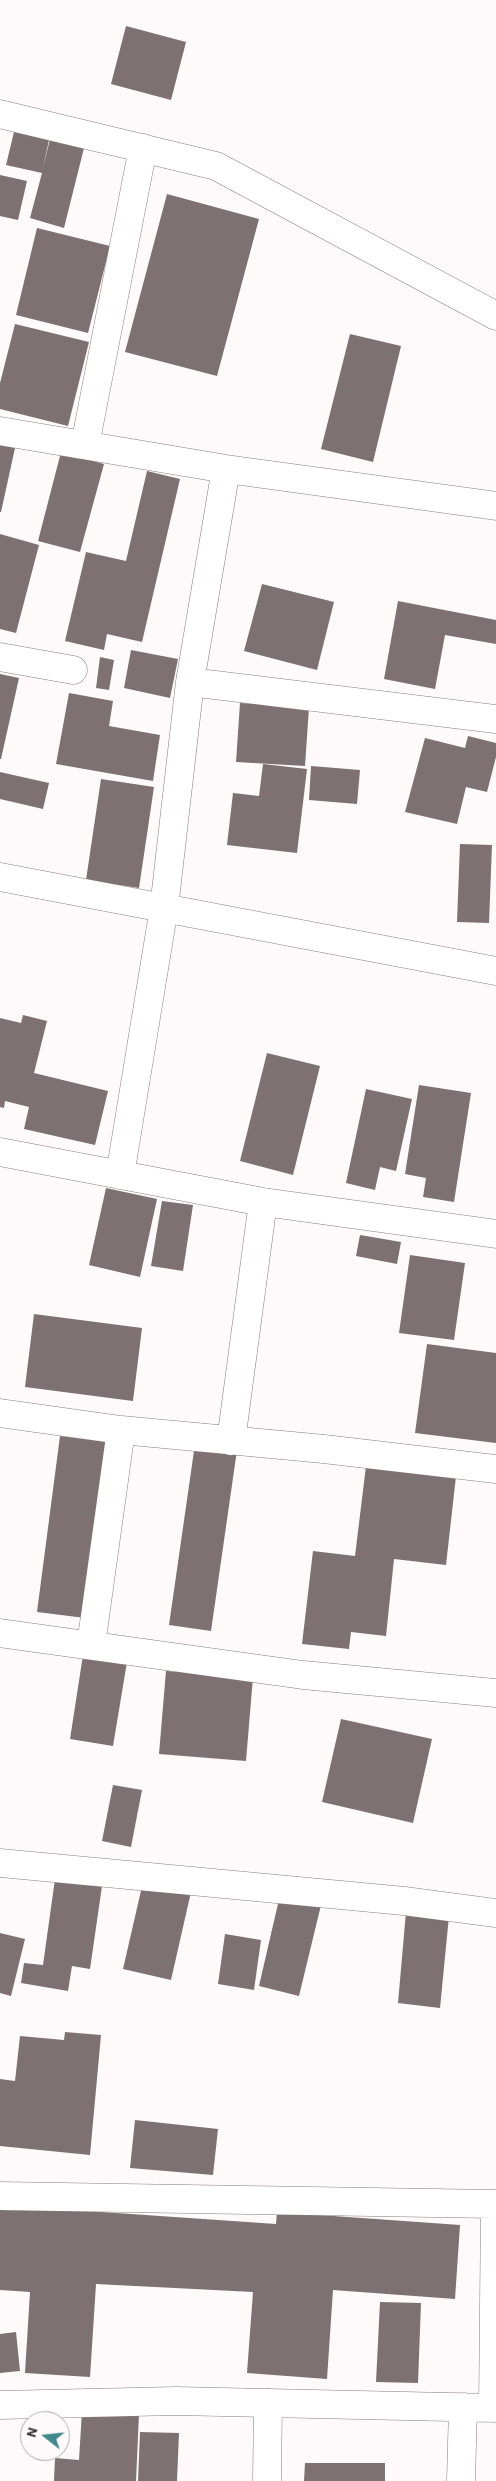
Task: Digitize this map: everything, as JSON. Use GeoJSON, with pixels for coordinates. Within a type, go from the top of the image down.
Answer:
{"type":"FeatureCollection","features":[{"type":"Feature","properties":{"kind":"street"},"geometry":{"type":"LineString","coordinates":[[0,114],[216,166],[496,316]]}},
{"type":"Feature","properties":{"kind":"street"},"geometry":{"type":"LineString","coordinates":[[85,445],[143,148]]}},
{"type":"Feature","properties":{"kind":"street"},"geometry":{"type":"LineString","coordinates":[[0,431],[226,469],[496,506]]}},
{"type":"Feature","properties":{"kind":"street"},"geometry":{"type":"LineString","coordinates":[[120,1175],[164,908],[190,682],[226,469]]}},
{"type":"Feature","properties":{"kind":"street"},"geometry":{"type":"LineString","coordinates":[[0,657],[73,670]]}},
{"type":"Feature","properties":{"kind":"street"},"geometry":{"type":"LineString","coordinates":[[190,682],[496,719]]}},
{"type":"Feature","properties":{"kind":"street"},"geometry":{"type":"LineString","coordinates":[[0,877],[496,971]]}},
{"type":"Feature","properties":{"kind":"street"},"geometry":{"type":"LineString","coordinates":[[0,1152],[263,1202],[496,1234]]}},
{"type":"Feature","properties":{"kind":"street"},"geometry":{"type":"LineString","coordinates":[[231,1441],[263,1202]]}},
{"type":"Feature","properties":{"kind":"street"},"geometry":{"type":"LineString","coordinates":[[0,1413],[121,1430],[496,1469]]}},
{"type":"Feature","properties":{"kind":"street"},"geometry":{"type":"LineString","coordinates":[[91,1645],[121,1430]]}},
{"type":"Feature","properties":{"kind":"street"},"geometry":{"type":"LineString","coordinates":[[0,1632],[302,1674],[496,1693]]}},
{"type":"Feature","properties":{"kind":"street"},"geometry":{"type":"LineString","coordinates":[[0,1863],[404,1902],[496,1913]]}},
{"type":"Feature","properties":{"kind":"street"},"geometry":{"type":"LineString","coordinates":[[0,2196],[495,2204],[494,2408],[176,2401],[0,2405]]}},
{"type":"Feature","properties":{"kind":"street"},"geometry":{"type":"LineString","coordinates":[[267,2481],[268,2403]]}},
{"type":"Feature","properties":{"kind":"street"},"geometry":{"type":"LineString","coordinates":[[461,2481],[463,2407]]}},
{"type":"Feature","properties":{"kind":"building"},"geometry":{"type":"Polygon","coordinates":[[[126,26],[186,42],[171,100],[111,84],[126,26]]]}},
{"type":"Feature","properties":{"kind":"building"},"geometry":{"type":"Polygon","coordinates":[[[14,132],[49,140],[43,168],[50,139],[84,148],[64,228],[30,218],[42,173],[6,165],[14,132]]]}},
{"type":"Feature","properties":{"kind":"building"},"geometry":{"type":"Polygon","coordinates":[[[0,175],[27,181],[18,220],[0,216],[0,175]]]}},
{"type":"Feature","properties":{"kind":"building"},"geometry":{"type":"Polygon","coordinates":[[[167,194],[259,219],[217,376],[125,352],[167,194]]]}},
{"type":"Feature","properties":{"kind":"building"},"geometry":{"type":"Polygon","coordinates":[[[37,228],[110,246],[88,333],[16,315],[37,228]]]}},
{"type":"Feature","properties":{"kind":"building"},"geometry":{"type":"Polygon","coordinates":[[[15,324],[89,342],[68,426],[0,409],[0,383],[15,324]]]}},
{"type":"Feature","properties":{"kind":"building"},"geometry":{"type":"Polygon","coordinates":[[[350,334],[401,346],[373,462],[321,449],[350,334]]]}},
{"type":"Feature","properties":{"kind":"building"},"geometry":{"type":"Polygon","coordinates":[[[0,445],[15,448],[1,512],[0,512],[0,445]]]}},
{"type":"Feature","properties":{"kind":"building"},"geometry":{"type":"Polygon","coordinates":[[[61,452],[104,464],[80,552],[38,541],[61,452]]]}},
{"type":"Feature","properties":{"kind":"building"},"geometry":{"type":"Polygon","coordinates":[[[147,471],[180,479],[142,642],[107,634],[104,650],[65,641],[86,552],[126,561],[147,471]]]}},
{"type":"Feature","properties":{"kind":"building"},"geometry":{"type":"Polygon","coordinates":[[[0,534],[39,545],[16,633],[0,629],[0,534]]]}},
{"type":"Feature","properties":{"kind":"building"},"geometry":{"type":"Polygon","coordinates":[[[262,584],[334,602],[317,670],[244,651],[262,584]]]}},
{"type":"Feature","properties":{"kind":"building"},"geometry":{"type":"Polygon","coordinates":[[[398,601],[496,620],[496,644],[445,635],[435,689],[384,679],[398,601]]]}},
{"type":"Feature","properties":{"kind":"building"},"geometry":{"type":"Polygon","coordinates":[[[131,650],[178,659],[170,698],[124,688],[131,650]]]}},
{"type":"Feature","properties":{"kind":"building"},"geometry":{"type":"Polygon","coordinates":[[[100,657],[114,660],[109,690],[96,688],[100,657]]]}},
{"type":"Feature","properties":{"kind":"building"},"geometry":{"type":"Polygon","coordinates":[[[0,674],[19,678],[1,759],[0,759],[0,674]]]}},
{"type":"Feature","properties":{"kind":"building"},"geometry":{"type":"Polygon","coordinates":[[[69,693],[113,701],[109,726],[160,735],[153,781],[56,764],[69,693]]]}},
{"type":"Feature","properties":{"kind":"building"},"geometry":{"type":"Polygon","coordinates":[[[240,703],[309,707],[305,766],[236,762],[240,703]]]}},
{"type":"Feature","properties":{"kind":"building"},"geometry":{"type":"Polygon","coordinates":[[[468,736],[496,743],[496,757],[487,792],[466,787],[457,824],[405,812],[425,738],[465,748],[468,736]]]}},
{"type":"Feature","properties":{"kind":"building"},"geometry":{"type":"Polygon","coordinates":[[[263,764],[307,769],[297,853],[227,845],[233,793],[259,796],[263,764]]]}},
{"type":"Feature","properties":{"kind":"building"},"geometry":{"type":"Polygon","coordinates":[[[311,766],[360,770],[357,804],[309,800],[311,766]]]}},
{"type":"Feature","properties":{"kind":"building"},"geometry":{"type":"Polygon","coordinates":[[[0,772],[49,783],[43,809],[0,799],[0,772]]]}},
{"type":"Feature","properties":{"kind":"building"},"geometry":{"type":"Polygon","coordinates":[[[101,779],[154,787],[139,888],[86,880],[101,779]]]}},
{"type":"Feature","properties":{"kind":"building"},"geometry":{"type":"Polygon","coordinates":[[[460,844],[492,845],[489,923],[457,922],[460,844]]]}},
{"type":"Feature","properties":{"kind":"building"},"geometry":{"type":"Polygon","coordinates":[[[23,1015],[47,1021],[34,1073],[108,1091],[95,1145],[24,1129],[29,1107],[5,1101],[4,1108],[0,1107],[0,1018],[21,1023],[23,1015]]]}},
{"type":"Feature","properties":{"kind":"building"},"geometry":{"type":"Polygon","coordinates":[[[267,1053],[320,1066],[293,1175],[240,1161],[267,1053]]]}},
{"type":"Feature","properties":{"kind":"building"},"geometry":{"type":"Polygon","coordinates":[[[419,1085],[471,1093],[454,1202],[423,1197],[426,1178],[405,1174],[419,1085]]]}},
{"type":"Feature","properties":{"kind":"building"},"geometry":{"type":"Polygon","coordinates":[[[366,1089],[412,1099],[396,1171],[380,1167],[375,1190],[346,1183],[366,1089]]]}},
{"type":"Feature","properties":{"kind":"building"},"geometry":{"type":"Polygon","coordinates":[[[106,1188],[157,1199],[140,1277],[89,1265],[106,1188]]]}},
{"type":"Feature","properties":{"kind":"building"},"geometry":{"type":"Polygon","coordinates":[[[162,1201],[193,1205],[183,1271],[151,1266],[162,1201]]]}},
{"type":"Feature","properties":{"kind":"building"},"geometry":{"type":"Polygon","coordinates":[[[360,1235],[401,1242],[397,1264],[356,1256],[360,1235]]]}},
{"type":"Feature","properties":{"kind":"building"},"geometry":{"type":"Polygon","coordinates":[[[410,1255],[465,1263],[454,1340],[399,1333],[410,1255]]]}},
{"type":"Feature","properties":{"kind":"building"},"geometry":{"type":"Polygon","coordinates":[[[34,1314],[142,1328],[133,1401],[25,1387],[34,1314]]]}},
{"type":"Feature","properties":{"kind":"building"},"geometry":{"type":"Polygon","coordinates":[[[427,1344],[496,1353],[496,1443],[415,1433],[427,1344]]]}},
{"type":"Feature","properties":{"kind":"building"},"geometry":{"type":"Polygon","coordinates":[[[60,1436],[108,1442],[85,1618],[37,1612],[60,1436]]]}},
{"type":"Feature","properties":{"kind":"building"},"geometry":{"type":"Polygon","coordinates":[[[195,1444],[237,1450],[211,1631],[169,1625],[195,1444]]]}},
{"type":"Feature","properties":{"kind":"building"},"geometry":{"type":"Polygon","coordinates":[[[366,1466],[456,1476],[446,1565],[394,1559],[386,1636],[351,1632],[349,1649],[302,1644],[313,1551],[355,1556],[366,1466]]]}},
{"type":"Feature","properties":{"kind":"building"},"geometry":{"type":"Polygon","coordinates":[[[83,1655],[127,1662],[113,1746],[70,1739],[83,1655]]]}},
{"type":"Feature","properties":{"kind":"building"},"geometry":{"type":"Polygon","coordinates":[[[166,1671],[253,1677],[246,1761],[159,1754],[166,1671]]]}},
{"type":"Feature","properties":{"kind":"building"},"geometry":{"type":"Polygon","coordinates":[[[341,1719],[432,1739],[413,1823],[322,1802],[341,1719]]]}},
{"type":"Feature","properties":{"kind":"building"},"geometry":{"type":"Polygon","coordinates":[[[113,1785],[142,1790],[131,1847],[102,1841],[113,1785]]]}},
{"type":"Feature","properties":{"kind":"building"},"geometry":{"type":"Polygon","coordinates":[[[56,1872],[103,1879],[90,1969],[72,1966],[68,1991],[21,1983],[24,1963],[43,1965],[56,1872]]]}},
{"type":"Feature","properties":{"kind":"building"},"geometry":{"type":"Polygon","coordinates":[[[143,1882],[191,1892],[171,1980],[123,1969],[143,1882]]]}},
{"type":"Feature","properties":{"kind":"building"},"geometry":{"type":"Polygon","coordinates":[[[280,1895],[321,1905],[299,1996],[259,1986],[280,1895]]]}},
{"type":"Feature","properties":{"kind":"building"},"geometry":{"type":"Polygon","coordinates":[[[406,1912],[449,1916],[440,2008],[398,2003],[406,1912]]]}},
{"type":"Feature","properties":{"kind":"building"},"geometry":{"type":"Polygon","coordinates":[[[0,1933],[25,1939],[11,1996],[0,1993],[0,1933]]]}},
{"type":"Feature","properties":{"kind":"building"},"geometry":{"type":"Polygon","coordinates":[[[225,1934],[261,1940],[254,1990],[218,1984],[225,1934]]]}},
{"type":"Feature","properties":{"kind":"building"},"geometry":{"type":"Polygon","coordinates":[[[65,2032],[101,2035],[90,2155],[0,2146],[0,2079],[15,2081],[20,2036],[64,2040],[65,2032]]]}},
{"type":"Feature","properties":{"kind":"building"},"geometry":{"type":"Polygon","coordinates":[[[135,2120],[218,2129],[213,2175],[130,2168],[135,2120]]]}},
{"type":"Feature","properties":{"kind":"building"},"geometry":{"type":"Polygon","coordinates":[[[0,2205],[276,2224],[277,2212],[460,2225],[455,2299],[333,2290],[327,2379],[247,2373],[253,2292],[96,2284],[90,2377],[25,2373],[30,2292],[0,2290],[0,2205]]]}},
{"type":"Feature","properties":{"kind":"building"},"geometry":{"type":"Polygon","coordinates":[[[380,2302],[421,2303],[418,2383],[376,2382],[380,2302]]]}},
{"type":"Feature","properties":{"kind":"building"},"geometry":{"type":"Polygon","coordinates":[[[16,2332],[20,2371],[0,2373],[0,2334],[16,2332]]]}},
{"type":"Feature","properties":{"kind":"building"},"geometry":{"type":"Polygon","coordinates":[[[82,2411],[139,2414],[136,2481],[54,2481],[55,2461],[79,2460],[82,2411]]]}},
{"type":"Feature","properties":{"kind":"building"},"geometry":{"type":"Polygon","coordinates":[[[140,2432],[179,2433],[177,2481],[138,2481],[140,2432]]]}},
{"type":"Feature","properties":{"kind":"building"},"geometry":{"type":"Polygon","coordinates":[[[305,2463],[385,2463],[385,2481],[304,2481],[305,2463]]]}}]}
